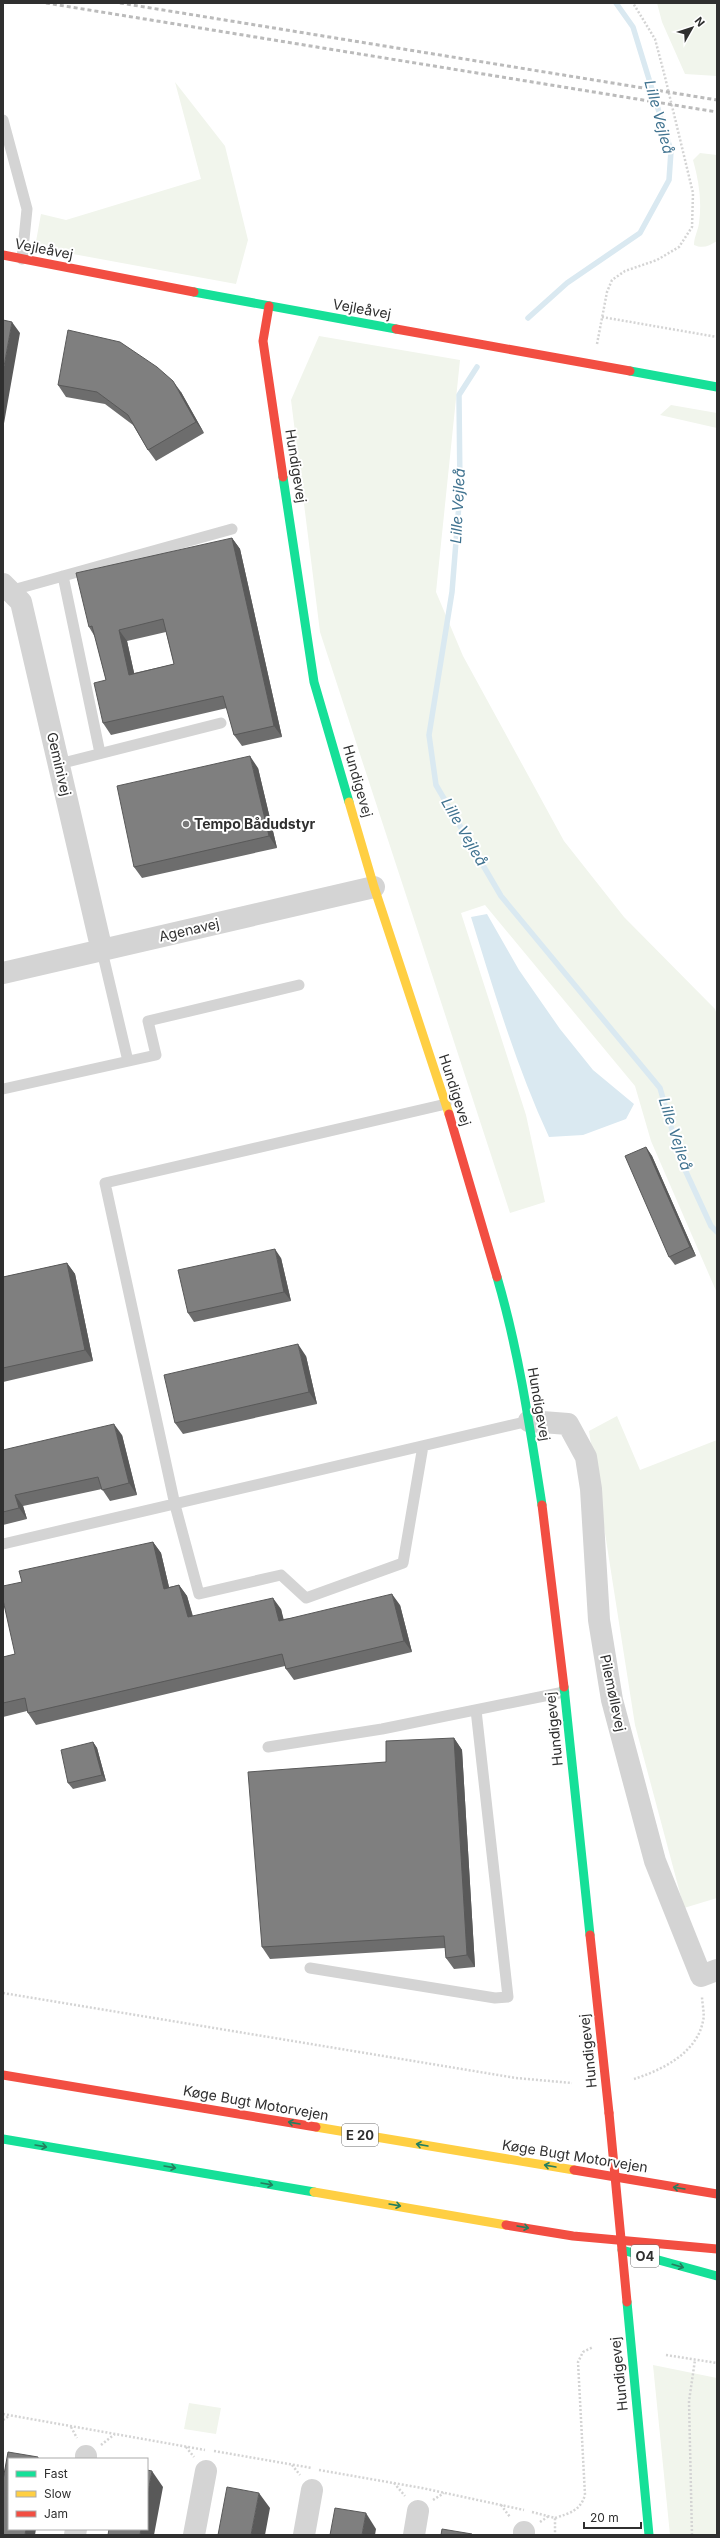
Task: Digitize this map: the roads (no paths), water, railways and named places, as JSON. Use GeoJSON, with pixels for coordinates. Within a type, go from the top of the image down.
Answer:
{"type":"FeatureCollection","features":[{"type":"Feature","properties":{"kind":"main road","name":"Vejleåvej"},"geometry":{"type":"LineString","coordinates":[[3,255],[269,306],[717,387]]}},
{"type":"Feature","properties":{"kind":"main road","name":"Hundigevej"},"geometry":{"type":"LineString","coordinates":[[269,306],[263,342],[314,682],[374,887],[446,1104],[509,1319],[529,1422],[549,1551],[609,2113],[649,2535]]}},
{"type":"Feature","properties":{"kind":"main road","name":"Køge Bugt Motorvejen"},"geometry":{"type":"LineString","coordinates":[[3,2075],[717,2194]]}},
{"type":"Feature","properties":{"kind":"main road"},"geometry":{"type":"LineString","coordinates":[[3,2139],[573,2236],[717,2249]]}},
{"type":"Feature","properties":{"kind":"main road","name":"O4"},"geometry":{"type":"LineString","coordinates":[[573,2236],[717,2276]]}},
{"type":"Feature","properties":{"kind":"street","name":"Geminivej"},"geometry":{"type":"LineString","coordinates":[[7,588],[21,602],[102,951]]}},
{"type":"Feature","properties":{"kind":"street","name":"Agenavej"},"geometry":{"type":"LineString","coordinates":[[3,973],[374,887]]}},
{"type":"Feature","properties":{"kind":"street","name":"Pilemøllevej"},"geometry":{"type":"LineString","coordinates":[[529,1422],[568,1424],[586,1457],[591,1489],[599,1620],[612,1700],[655,1861],[709,1973]]}},
{"type":"Feature","properties":{"kind":"street"},"geometry":{"type":"LineString","coordinates":[[194,2535],[206,2471]]}},
{"type":"Feature","properties":{"kind":"street"},"geometry":{"type":"LineString","coordinates":[[304,2535],[312,2490]]}},
{"type":"Feature","properties":{"kind":"street"},"geometry":{"type":"LineString","coordinates":[[414,2535],[418,2511]]}},
{"type":"Feature","properties":{"kind":"lane"},"geometry":{"type":"LineString","coordinates":[[3,120],[27,209],[22,259]]}},
{"type":"Feature","properties":{"kind":"lane"},"geometry":{"type":"LineString","coordinates":[[7,588],[63,576],[232,529]]}},
{"type":"Feature","properties":{"kind":"lane"},"geometry":{"type":"LineString","coordinates":[[63,576],[100,753]]}},
{"type":"Feature","properties":{"kind":"lane"},"geometry":{"type":"LineString","coordinates":[[59,764],[221,723]]}},
{"type":"Feature","properties":{"kind":"lane"},"geometry":{"type":"LineString","coordinates":[[102,951],[128,1061]]}},
{"type":"Feature","properties":{"kind":"lane"},"geometry":{"type":"LineString","coordinates":[[3,1089],[156,1055],[148,1021],[299,985]]}},
{"type":"Feature","properties":{"kind":"lane"},"geometry":{"type":"LineString","coordinates":[[423,1446],[403,1563],[306,1598],[281,1575],[199,1594],[174,1505],[105,1183],[446,1104]]}},
{"type":"Feature","properties":{"kind":"lane"},"geometry":{"type":"LineString","coordinates":[[3,1544],[529,1422]]}},
{"type":"Feature","properties":{"kind":"lane"},"geometry":{"type":"LineString","coordinates":[[268,1747],[382,1729],[564,1692]]}},
{"type":"Feature","properties":{"kind":"lane"},"geometry":{"type":"LineString","coordinates":[[310,1968],[495,1998],[508,1997],[476,1710]]}},
{"type":"Feature","properties":{"kind":"waterway","name":"Lille Vejleå"},"geometry":{"type":"LineString","coordinates":[[528,318],[567,283],[640,233],[669,180],[671,151],[633,27],[616,3]]}},
{"type":"Feature","properties":{"kind":"waterway","name":"Lille Vejleå"},"geometry":{"type":"LineString","coordinates":[[477,367],[459,395],[460,491],[452,592],[429,735],[436,785],[501,896],[660,1088],[681,1161],[711,1226],[717,1232]]}},
{"type":"Feature","properties":{"kind":"railway"},"geometry":{"type":"LineString","coordinates":[[46,3],[717,112]]}},
{"type":"Feature","properties":{"kind":"railway"},"geometry":{"type":"LineString","coordinates":[[120,3],[717,100]]}},
{"type":"Feature","properties":{"kind":"place","name":"Tempo Bådudstyr"},"geometry":{"type":"Point","coordinates":[186,824]}}]}
